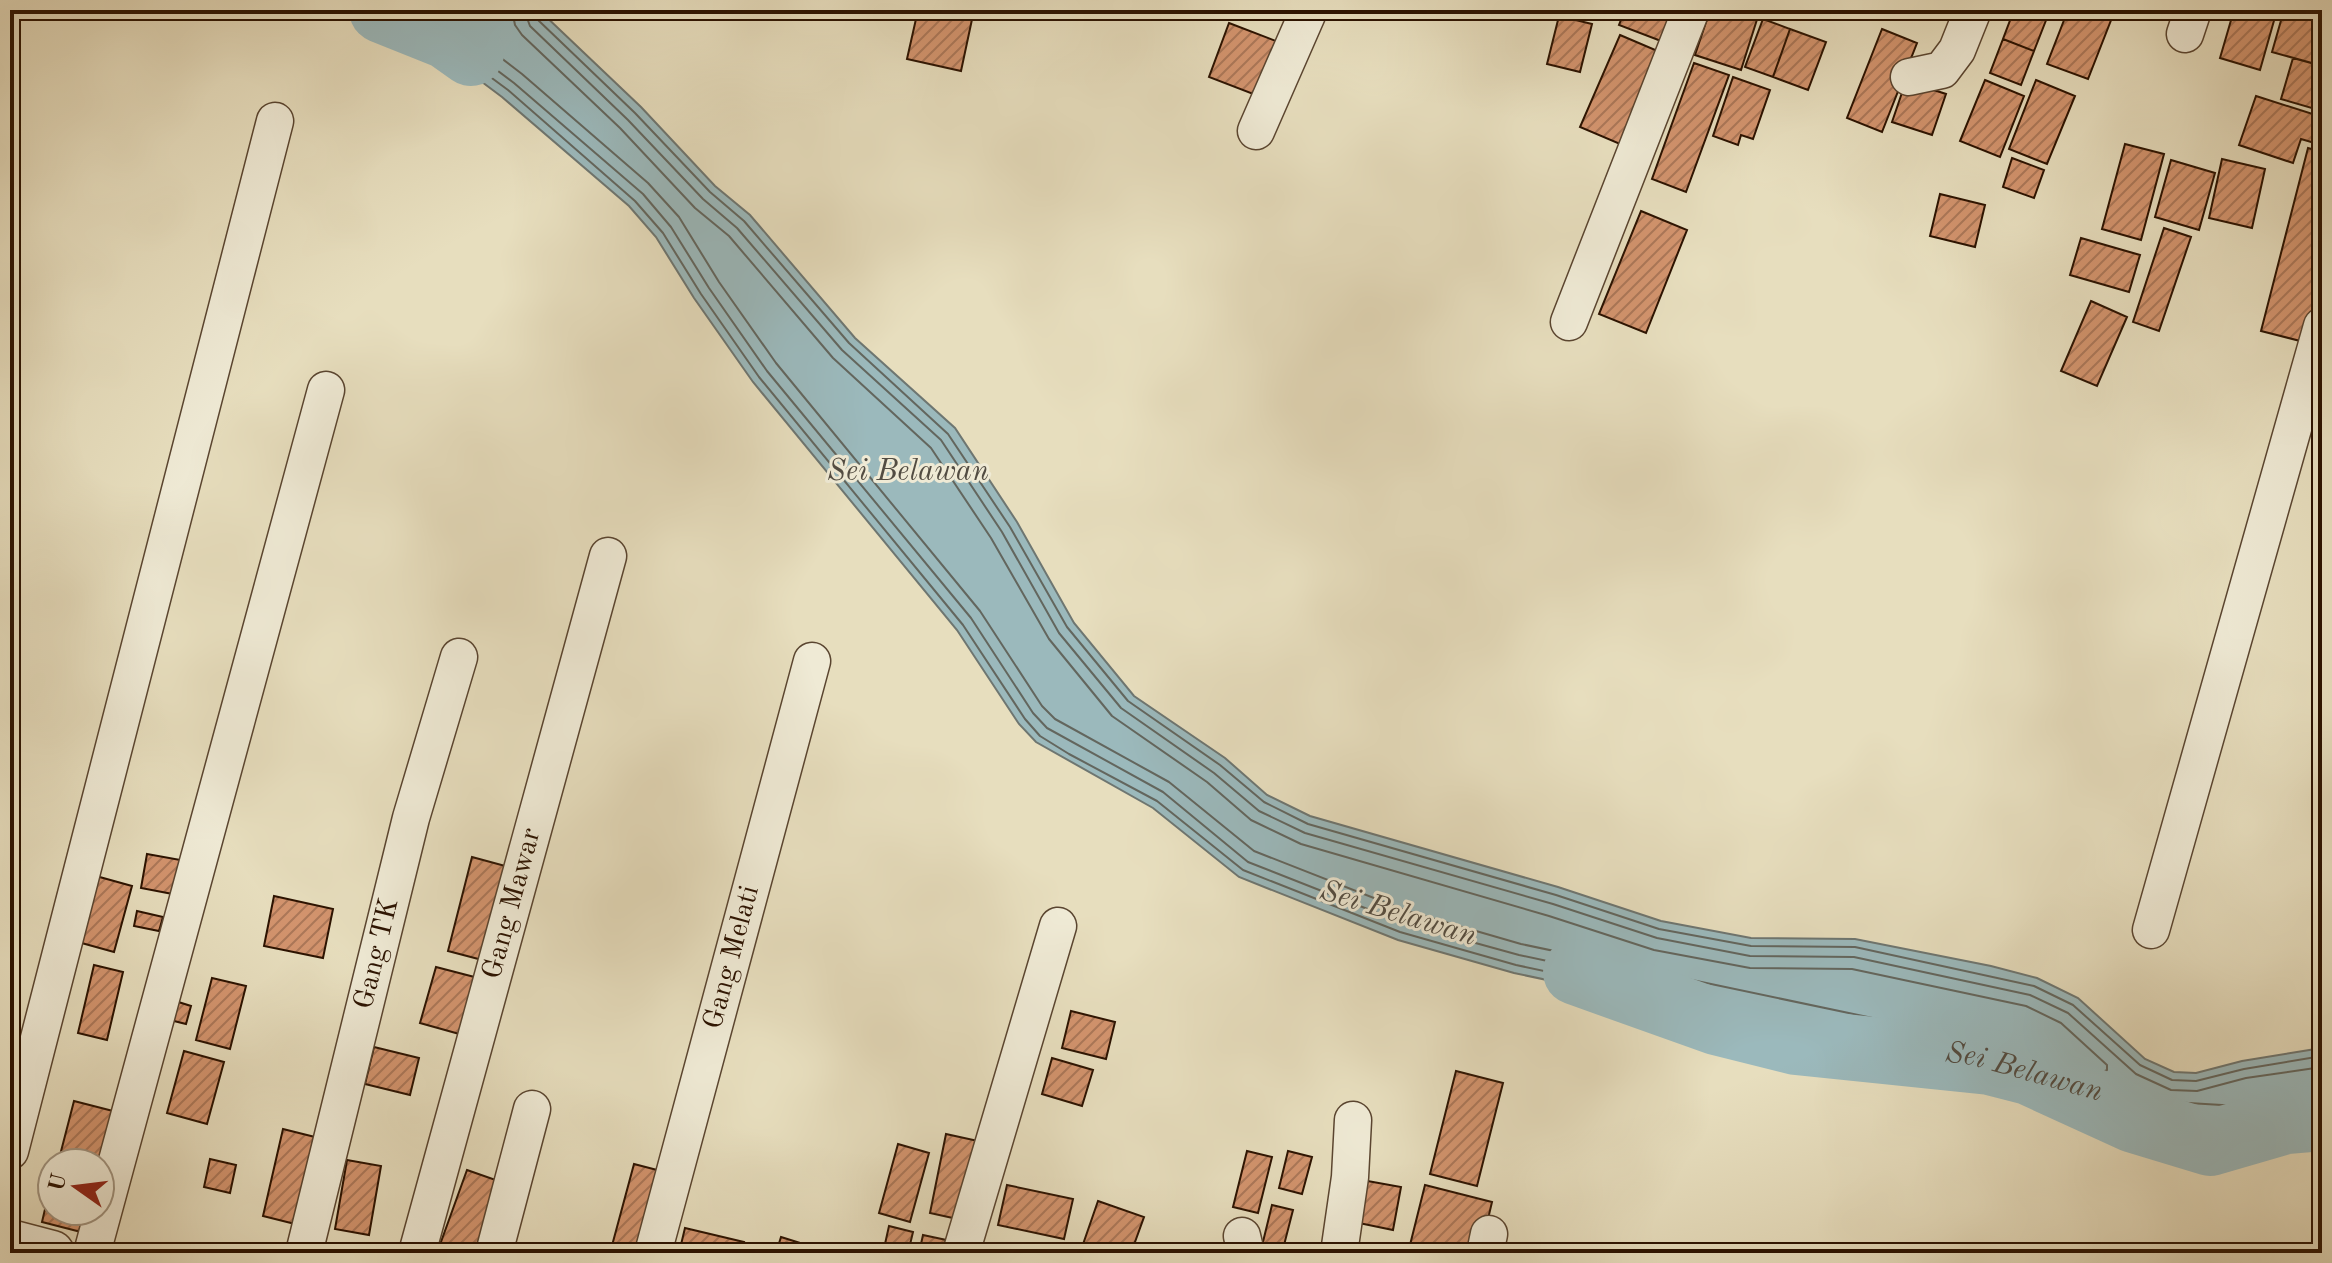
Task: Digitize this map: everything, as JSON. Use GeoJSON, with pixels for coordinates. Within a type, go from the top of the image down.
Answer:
{"type":"FeatureCollection","features":[{"type":"Feature","properties":{"kind":"street"},"geometry":{"type":"LineString","coordinates":[[1256,131],[1309,10]]}},
{"type":"Feature","properties":{"kind":"street"},"geometry":{"type":"LineString","coordinates":[[1569,322],[1691,10]]}},
{"type":"Feature","properties":{"kind":"street"},"geometry":{"type":"LineString","coordinates":[[1909,77],[1942,70],[1957,50],[1973,10]]}},
{"type":"Feature","properties":{"kind":"street"},"geometry":{"type":"LineString","coordinates":[[10,1151],[275,121]]}},
{"type":"Feature","properties":{"kind":"street"},"geometry":{"type":"LineString","coordinates":[[2151,930],[2322,326]]}},
{"type":"Feature","properties":{"kind":"street"},"geometry":{"type":"LineString","coordinates":[[92,1253],[326,390]]}},
{"type":"Feature","properties":{"kind":"street","name":"Gang Mawar"},"geometry":{"type":"LineString","coordinates":[[417,1253],[608,556]]}},
{"type":"Feature","properties":{"kind":"street","name":"Gang TK"},"geometry":{"type":"LineString","coordinates":[[304,1253],[411,818],[459,657]]}},
{"type":"Feature","properties":{"kind":"street","name":"Gang Melati"},"geometry":{"type":"LineString","coordinates":[[653,1253],[812,661]]}},
{"type":"Feature","properties":{"kind":"street"},"geometry":{"type":"LineString","coordinates":[[961,1253],[1058,926]]}},
{"type":"Feature","properties":{"kind":"street"},"geometry":{"type":"LineString","coordinates":[[494,1253],[532,1109]]}},
{"type":"Feature","properties":{"kind":"street"},"geometry":{"type":"LineString","coordinates":[[1339,1253],[1350,1177],[1353,1120]]}},
{"type":"Feature","properties":{"kind":"street"},"geometry":{"type":"LineString","coordinates":[[10,1242],[50,1253]]}},
{"type":"Feature","properties":{"kind":"water","name":"Sei Belawan"},"geometry":{"type":"Polygon","coordinates":[[[386,10],[539,10],[641,107],[715,186],[750,215],[855,338],[955,428],[1017,522],[1074,623],[1134,696],[1225,758],[1267,795],[1310,816],[1558,887],[1661,921],[1751,938],[1855,939],[2037,978],[2078,998],[2145,1059],[2174,1072],[2196,1073],[2242,1061],[2322,1048],[2322,1111],[2256,1125],[2168,1120],[1971,1065],[1896,1054],[1514,973],[1398,940],[1239,877],[1153,808],[1036,742],[1019,724],[957,630],[753,382],[656,237],[629,206],[502,97],[386,10]]]}},
{"type":"Feature","properties":{"kind":"building"},"geometry":{"type":"Polygon","coordinates":[[[918,10],[974,10],[961,71],[907,59],[918,10]]]}},
{"type":"Feature","properties":{"kind":"building"},"geometry":{"type":"Polygon","coordinates":[[[1267,10],[1296,10],[1294,18],[1267,10]]]}},
{"type":"Feature","properties":{"kind":"building"},"geometry":{"type":"Polygon","coordinates":[[[1625,10],[1680,10],[1661,41],[1619,25],[1625,10]]]}},
{"type":"Feature","properties":{"kind":"building"},"geometry":{"type":"Polygon","coordinates":[[[1710,10],[1760,10],[1741,70],[1695,55],[1710,10]]]}},
{"type":"Feature","properties":{"kind":"building"},"geometry":{"type":"Polygon","coordinates":[[[1792,10],[1818,10],[1815,18],[1792,10]]]}},
{"type":"Feature","properties":{"kind":"building"},"geometry":{"type":"Polygon","coordinates":[[[2014,10],[2050,10],[2034,51],[2003,39],[2014,10]]]}},
{"type":"Feature","properties":{"kind":"building"},"geometry":{"type":"Polygon","coordinates":[[[2068,10],[2115,10],[2088,79],[2047,64],[2068,10]]]}},
{"type":"Feature","properties":{"kind":"building"},"geometry":{"type":"Polygon","coordinates":[[[2234,10],[2277,10],[2260,70],[2220,58],[2234,10]]]}},
{"type":"Feature","properties":{"kind":"building"},"geometry":{"type":"Polygon","coordinates":[[[2284,10],[2322,10],[2319,65],[2272,52],[2284,10]]]}},
{"type":"Feature","properties":{"kind":"building"},"geometry":{"type":"Polygon","coordinates":[[[1559,16],[1592,24],[1580,72],[1547,64],[1559,16]]]}},
{"type":"Feature","properties":{"kind":"building"},"geometry":{"type":"Polygon","coordinates":[[[1763,19],[1790,29],[1773,77],[1745,67],[1763,19]]]}},
{"type":"Feature","properties":{"kind":"building"},"geometry":{"type":"Polygon","coordinates":[[[1229,23],[1281,43],[1261,97],[1209,77],[1229,23]]]}},
{"type":"Feature","properties":{"kind":"building"},"geometry":{"type":"Polygon","coordinates":[[[1790,29],[1826,42],[1808,90],[1773,77],[1790,29]]]}},
{"type":"Feature","properties":{"kind":"building"},"geometry":{"type":"Polygon","coordinates":[[[1882,29],[1917,43],[1882,132],[1847,118],[1882,29]]]}},
{"type":"Feature","properties":{"kind":"building"},"geometry":{"type":"Polygon","coordinates":[[[1620,35],[1660,52],[1620,144],[1580,127],[1620,35]]]}},
{"type":"Feature","properties":{"kind":"building"},"geometry":{"type":"Polygon","coordinates":[[[2003,39],[2034,51],[2021,85],[1990,73],[2003,39]]]}},
{"type":"Feature","properties":{"kind":"building"},"geometry":{"type":"Polygon","coordinates":[[[2293,58],[2322,66],[2322,111],[2281,99],[2293,58]]]}},
{"type":"Feature","properties":{"kind":"building"},"geometry":{"type":"Polygon","coordinates":[[[1694,63],[1729,75],[1686,192],[1652,179],[1694,63]]]}},
{"type":"Feature","properties":{"kind":"building"},"geometry":{"type":"Polygon","coordinates":[[[1733,77],[1770,90],[1753,139],[1741,135],[1738,145],[1713,136],[1733,77]]]}},
{"type":"Feature","properties":{"kind":"building"},"geometry":{"type":"Polygon","coordinates":[[[1985,80],[2024,96],[2000,157],[1960,141],[1985,80]]]}},
{"type":"Feature","properties":{"kind":"building"},"geometry":{"type":"Polygon","coordinates":[[[2036,80],[2075,96],[2047,164],[2009,149],[2036,80]]]}},
{"type":"Feature","properties":{"kind":"building"},"geometry":{"type":"Polygon","coordinates":[[[1906,81],[1946,94],[1932,135],[1892,122],[1906,81]]]}},
{"type":"Feature","properties":{"kind":"building"},"geometry":{"type":"Polygon","coordinates":[[[2256,96],[2322,117],[2318,144],[2301,139],[2293,163],[2239,145],[2256,96]]]}},
{"type":"Feature","properties":{"kind":"building"},"geometry":{"type":"Polygon","coordinates":[[[2125,144],[2164,154],[2141,240],[2102,229],[2125,144]]]}},
{"type":"Feature","properties":{"kind":"building"},"geometry":{"type":"Polygon","coordinates":[[[2308,148],[2322,152],[2322,321],[2316,345],[2261,331],[2308,148]]]}},
{"type":"Feature","properties":{"kind":"building"},"geometry":{"type":"Polygon","coordinates":[[[2012,158],[2044,170],[2034,198],[2003,187],[2012,158]]]}},
{"type":"Feature","properties":{"kind":"building"},"geometry":{"type":"Polygon","coordinates":[[[2222,159],[2265,169],[2252,228],[2209,218],[2222,159]]]}},
{"type":"Feature","properties":{"kind":"building"},"geometry":{"type":"Polygon","coordinates":[[[2171,160],[2215,173],[2199,230],[2155,217],[2171,160]]]}},
{"type":"Feature","properties":{"kind":"building"},"geometry":{"type":"Polygon","coordinates":[[[1940,194],[1985,205],[1975,247],[1930,236],[1940,194]]]}},
{"type":"Feature","properties":{"kind":"building"},"geometry":{"type":"Polygon","coordinates":[[[1641,211],[1687,230],[1646,333],[1599,314],[1641,211]]]}},
{"type":"Feature","properties":{"kind":"building"},"geometry":{"type":"Polygon","coordinates":[[[2164,228],[2191,237],[2159,331],[2133,322],[2164,228]]]}},
{"type":"Feature","properties":{"kind":"building"},"geometry":{"type":"Polygon","coordinates":[[[2081,238],[2140,255],[2129,292],[2070,275],[2081,238]]]}},
{"type":"Feature","properties":{"kind":"building"},"geometry":{"type":"Polygon","coordinates":[[[2091,301],[2127,317],[2097,386],[2061,371],[2091,301]]]}},
{"type":"Feature","properties":{"kind":"building"},"geometry":{"type":"Polygon","coordinates":[[[147,854],[186,861],[178,895],[141,888],[147,854]]]}},
{"type":"Feature","properties":{"kind":"building"},"geometry":{"type":"Polygon","coordinates":[[[472,857],[509,867],[486,961],[448,951],[472,857]]]}},
{"type":"Feature","properties":{"kind":"building"},"geometry":{"type":"Polygon","coordinates":[[[96,876],[132,886],[114,952],[78,942],[96,876]]]}},
{"type":"Feature","properties":{"kind":"building"},"geometry":{"type":"Polygon","coordinates":[[[274,896],[333,909],[323,958],[264,946],[274,896]]]}},
{"type":"Feature","properties":{"kind":"building"},"geometry":{"type":"Polygon","coordinates":[[[137,911],[163,917],[159,931],[134,926],[137,911]]]}},
{"type":"Feature","properties":{"kind":"building"},"geometry":{"type":"Polygon","coordinates":[[[94,965],[123,972],[107,1040],[78,1033],[94,965]]]}},
{"type":"Feature","properties":{"kind":"building"},"geometry":{"type":"Polygon","coordinates":[[[436,967],[486,980],[470,1037],[420,1023],[436,967]]]}},
{"type":"Feature","properties":{"kind":"building"},"geometry":{"type":"Polygon","coordinates":[[[212,978],[246,986],[230,1049],[196,1040],[212,978]]]}},
{"type":"Feature","properties":{"kind":"building"},"geometry":{"type":"Polygon","coordinates":[[[172,1000],[191,1006],[186,1024],[166,1019],[172,1000]]]}},
{"type":"Feature","properties":{"kind":"building"},"geometry":{"type":"Polygon","coordinates":[[[1071,1011],[1115,1022],[1106,1059],[1062,1048],[1071,1011]]]}},
{"type":"Feature","properties":{"kind":"building"},"geometry":{"type":"Polygon","coordinates":[[[374,1047],[419,1058],[410,1095],[365,1084],[374,1047]]]}},
{"type":"Feature","properties":{"kind":"building"},"geometry":{"type":"Polygon","coordinates":[[[184,1051],[224,1062],[207,1124],[167,1113],[184,1051]]]}},
{"type":"Feature","properties":{"kind":"building"},"geometry":{"type":"Polygon","coordinates":[[[1052,1058],[1093,1070],[1082,1106],[1042,1094],[1052,1058]]]}},
{"type":"Feature","properties":{"kind":"building"},"geometry":{"type":"Polygon","coordinates":[[[1456,1071],[1503,1083],[1477,1186],[1430,1174],[1456,1071]]]}},
{"type":"Feature","properties":{"kind":"building"},"geometry":{"type":"Polygon","coordinates":[[[74,1101],[113,1111],[104,1147],[62,1147],[74,1101]]]}},
{"type":"Feature","properties":{"kind":"building"},"geometry":{"type":"Polygon","coordinates":[[[283,1129],[323,1139],[303,1226],[263,1216],[283,1129]]]}},
{"type":"Feature","properties":{"kind":"building"},"geometry":{"type":"Polygon","coordinates":[[[946,1134],[978,1141],[962,1220],[930,1213],[946,1134]]]}},
{"type":"Feature","properties":{"kind":"building"},"geometry":{"type":"Polygon","coordinates":[[[898,1144],[929,1153],[910,1222],[879,1213],[898,1144]]]}},
{"type":"Feature","properties":{"kind":"building"},"geometry":{"type":"Polygon","coordinates":[[[1247,1151],[1272,1157],[1258,1213],[1233,1207],[1247,1151]]]}},
{"type":"Feature","properties":{"kind":"building"},"geometry":{"type":"Polygon","coordinates":[[[1288,1151],[1312,1157],[1302,1194],[1279,1188],[1288,1151]]]}},
{"type":"Feature","properties":{"kind":"building"},"geometry":{"type":"Polygon","coordinates":[[[210,1159],[236,1165],[230,1193],[204,1187],[210,1159]]]}},
{"type":"Feature","properties":{"kind":"building"},"geometry":{"type":"Polygon","coordinates":[[[347,1160],[381,1166],[369,1235],[335,1229],[347,1160]]]}},
{"type":"Feature","properties":{"kind":"building"},"geometry":{"type":"Polygon","coordinates":[[[634,1164],[661,1171],[639,1253],[610,1253],[634,1164]]]}},
{"type":"Feature","properties":{"kind":"building"},"geometry":{"type":"Polygon","coordinates":[[[467,1170],[510,1185],[485,1253],[437,1253],[467,1170]]]}},
{"type":"Feature","properties":{"kind":"building"},"geometry":{"type":"Polygon","coordinates":[[[1362,1180],[1401,1187],[1393,1230],[1354,1222],[1362,1180]]]}},
{"type":"Feature","properties":{"kind":"building"},"geometry":{"type":"Polygon","coordinates":[[[1007,1185],[1073,1199],[1064,1239],[998,1225],[1007,1185]]]}},
{"type":"Feature","properties":{"kind":"building"},"geometry":{"type":"Polygon","coordinates":[[[1425,1185],[1492,1202],[1480,1253],[1408,1253],[1425,1185]]]}},
{"type":"Feature","properties":{"kind":"building"},"geometry":{"type":"Polygon","coordinates":[[[1098,1201],[1144,1217],[1131,1253],[1080,1253],[1098,1201]]]}},
{"type":"Feature","properties":{"kind":"building"},"geometry":{"type":"Polygon","coordinates":[[[1272,1205],[1293,1210],[1282,1253],[1261,1250],[1272,1205]]]}},
{"type":"Feature","properties":{"kind":"building"},"geometry":{"type":"Polygon","coordinates":[[[889,1226],[913,1232],[908,1253],[883,1253],[889,1226]]]}},
{"type":"Feature","properties":{"kind":"building"},"geometry":{"type":"Polygon","coordinates":[[[62,1227],[82,1227],[81,1232],[62,1227]]]}},
{"type":"Feature","properties":{"kind":"building"},"geometry":{"type":"Polygon","coordinates":[[[685,1228],[744,1242],[741,1253],[679,1253],[685,1228]]]}},
{"type":"Feature","properties":{"kind":"building"},"geometry":{"type":"Polygon","coordinates":[[[923,1235],[956,1242],[953,1253],[919,1253],[923,1235]]]}},
{"type":"Feature","properties":{"kind":"building"},"geometry":{"type":"Polygon","coordinates":[[[781,1237],[829,1252],[829,1253],[776,1253],[781,1237]]]}},
{"type":"Feature","properties":{"kind":"building"},"geometry":{"type":"Polygon","coordinates":[[[1532,1247],[1560,1253],[1530,1253],[1532,1247]]]}},
{"type":"Feature","properties":{"kind":"waterway","name":"Sei Belawan"},"geometry":{"type":"LineString","coordinates":[[382,10],[447,36],[471,53]]}},
{"type":"Feature","properties":{"kind":"waterway","name":"Sei Belawan"},"geometry":{"type":"LineString","coordinates":[[1576,972],[1716,1022],[1796,1042],[1990,1062],[2029,1072],[2134,1120],[2210,1143],[2286,1121],[2322,1118]]}}]}
